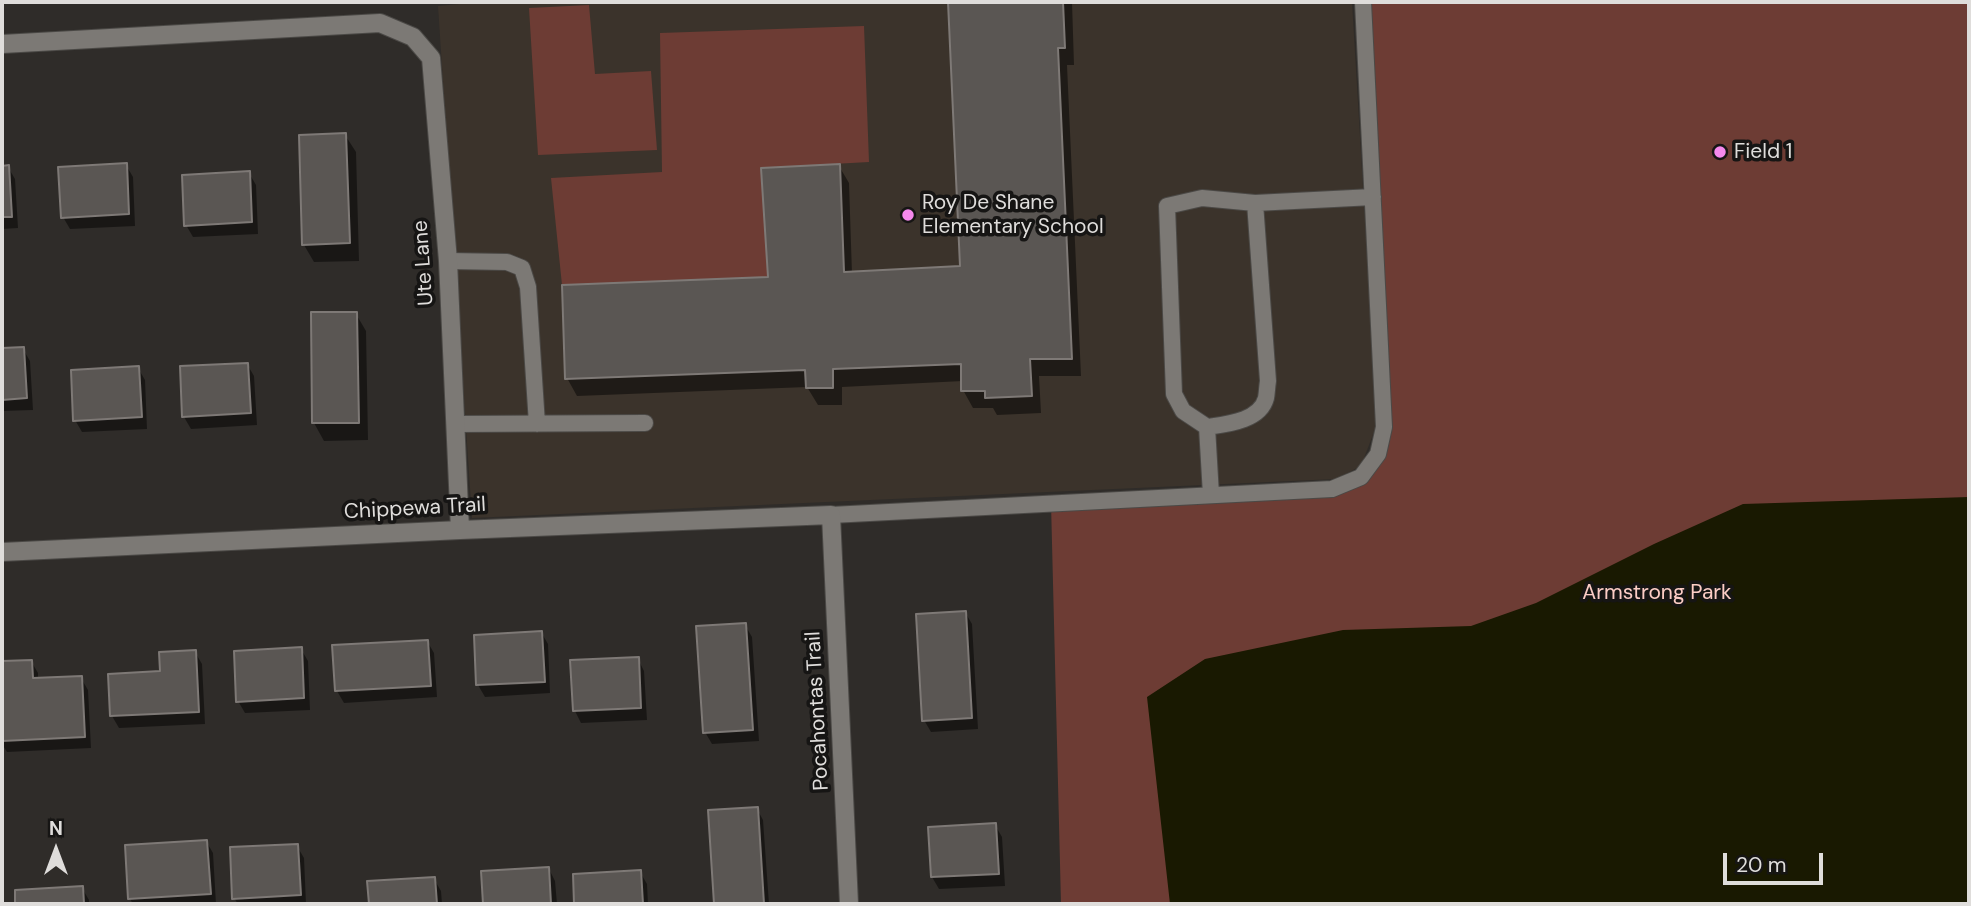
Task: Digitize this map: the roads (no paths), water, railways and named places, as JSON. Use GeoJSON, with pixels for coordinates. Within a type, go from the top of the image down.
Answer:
{"type":"FeatureCollection","features":[{"type":"Feature","properties":{"kind":"street","name":"Ute Lane"},"geometry":{"type":"LineString","coordinates":[[2,44],[380,23],[413,37],[431,58],[448,261],[460,530]]}},
{"type":"Feature","properties":{"kind":"street","name":"Chippewa Trail"},"geometry":{"type":"LineString","coordinates":[[2,552],[831,515]]}},
{"type":"Feature","properties":{"kind":"street","name":"Pocahontas Trail"},"geometry":{"type":"LineString","coordinates":[[831,515],[849,904]]}},
{"type":"Feature","properties":{"kind":"lane"},"geometry":{"type":"LineString","coordinates":[[831,515],[1332,489],[1361,477],[1378,454],[1384,427],[1363,2]]}},
{"type":"Feature","properties":{"kind":"lane"},"geometry":{"type":"LineString","coordinates":[[1255,203],[1268,381],[1266,401],[1254,414],[1234,422],[1207,427],[1183,411],[1174,394],[1167,205],[1202,198],[1255,203],[1373,197]]}},
{"type":"Feature","properties":{"kind":"lane"},"geometry":{"type":"LineString","coordinates":[[448,261],[507,262],[522,268],[528,287],[537,424]]}},
{"type":"Feature","properties":{"kind":"lane"},"geometry":{"type":"LineString","coordinates":[[455,424],[645,423]]}},
{"type":"Feature","properties":{"kind":"lane"},"geometry":{"type":"LineString","coordinates":[[1207,427],[1211,495]]}},
{"type":"Feature","properties":{"kind":"place","name":"Field 1"},"geometry":{"type":"Point","coordinates":[1720,152]}},
{"type":"Feature","properties":{"kind":"place","name":"Roy De Shane Elementary School"},"geometry":{"type":"Point","coordinates":[908,215]}},
{"type":"Feature","properties":{"kind":"park label","name":"Armstrong Park"},"geometry":{"type":"Point","coordinates":[1657,593]}}]}
